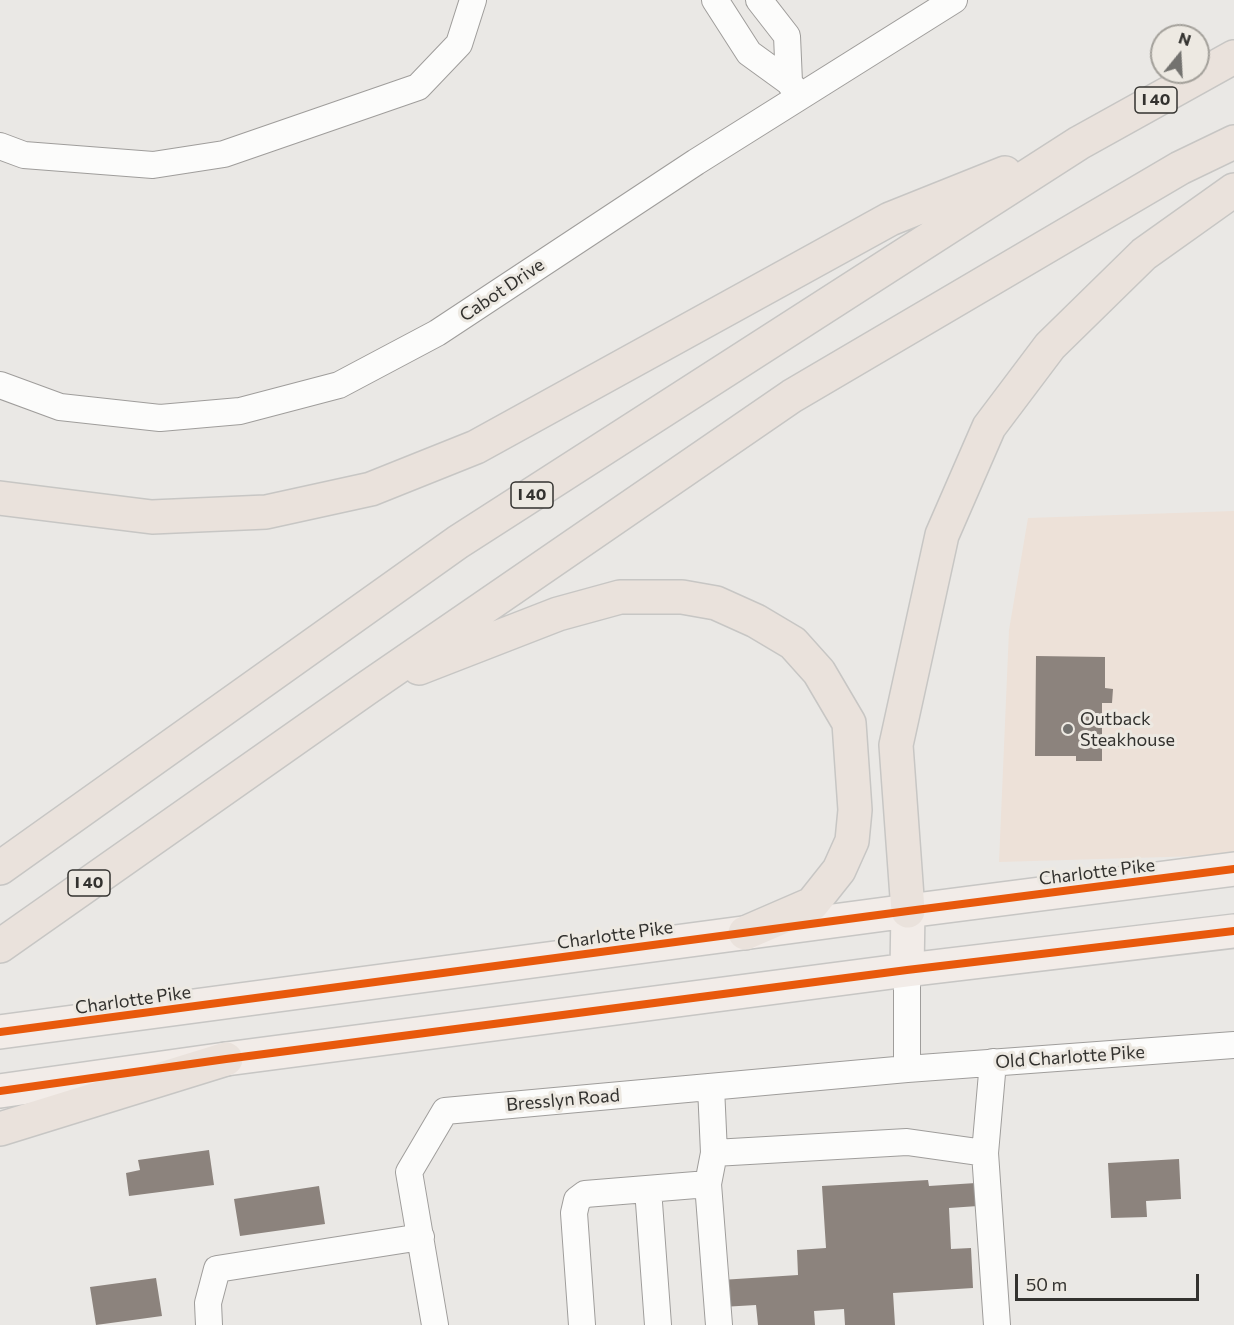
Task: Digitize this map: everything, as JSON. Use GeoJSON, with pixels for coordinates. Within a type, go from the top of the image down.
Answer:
{"type":"FeatureCollection","features":[{"type":"Feature","properties":{"kind":"highway","name":"I 40"},"geometry":{"type":"LineString","coordinates":[[0,868],[458,542],[1078,143],[1234,57]]}},
{"type":"Feature","properties":{"kind":"highway","name":"I 40"},"geometry":{"type":"LineString","coordinates":[[0,946],[367,688],[792,396],[1180,168],[1234,142]]}},
{"type":"Feature","properties":{"kind":"highway"},"geometry":{"type":"LineString","coordinates":[[0,498],[152,517],[266,512],[371,489],[476,447],[890,219],[1078,143]]}},
{"type":"Feature","properties":{"kind":"highway"},"geometry":{"type":"LineString","coordinates":[[908,911],[896,745],[942,535],[989,427],[1050,346],[1144,254],[1234,190]]}},
{"type":"Feature","properties":{"kind":"highway"},"geometry":{"type":"LineString","coordinates":[[367,688],[558,614],[620,597],[682,597],[716,603],[756,621],[793,643],[819,672],[849,723],[855,810],[852,841],[839,870],[812,904],[745,933]]}},
{"type":"Feature","properties":{"kind":"highway"},"geometry":{"type":"LineString","coordinates":[[0,1129],[226,1059]]}},
{"type":"Feature","properties":{"kind":"main road","name":"Charlotte Pike"},"geometry":{"type":"LineString","coordinates":[[0,1032],[1234,869]]}},
{"type":"Feature","properties":{"kind":"main road"},"geometry":{"type":"LineString","coordinates":[[908,911],[908,970]]}},
{"type":"Feature","properties":{"kind":"main road"},"geometry":{"type":"LineString","coordinates":[[0,1091],[226,1059],[908,970],[1234,931]]}},
{"type":"Feature","properties":{"kind":"street"},"geometry":{"type":"LineString","coordinates":[[0,146],[24,155],[153,165],[224,154],[418,87],[459,44],[473,0]]}},
{"type":"Feature","properties":{"kind":"street"},"geometry":{"type":"LineString","coordinates":[[715,0],[749,53],[794,89]]}},
{"type":"Feature","properties":{"kind":"street"},"geometry":{"type":"LineString","coordinates":[[759,0],[787,36],[794,89]]}},
{"type":"Feature","properties":{"kind":"street","name":"Cabot Drive"},"geometry":{"type":"LineString","coordinates":[[0,385],[60,406],[160,418],[240,411],[339,385],[437,333],[794,89],[954,0]]}},
{"type":"Feature","properties":{"kind":"street"},"geometry":{"type":"LineString","coordinates":[[907,1069],[908,970]]}},
{"type":"Feature","properties":{"kind":"street","name":"Old Charlotte Pike"},"geometry":{"type":"LineString","coordinates":[[907,1069],[1234,1044]]}},
{"type":"Feature","properties":{"kind":"street"},"geometry":{"type":"LineString","coordinates":[[993,1062],[985,1153],[997,1325]]}},
{"type":"Feature","properties":{"kind":"street","name":"Bresslyn Road"},"geometry":{"type":"LineString","coordinates":[[435,1325],[409,1172],[445,1112],[907,1069]]}},
{"type":"Feature","properties":{"kind":"street"},"geometry":{"type":"LineString","coordinates":[[711,1087],[714,1153],[708,1184],[719,1325]]}},
{"type":"Feature","properties":{"kind":"street"},"geometry":{"type":"LineString","coordinates":[[714,1153],[907,1142],[985,1153]]}},
{"type":"Feature","properties":{"kind":"street"},"geometry":{"type":"LineString","coordinates":[[582,1325],[574,1213],[577,1200],[585,1194],[708,1184]]}},
{"type":"Feature","properties":{"kind":"street"},"geometry":{"type":"LineString","coordinates":[[648,1189],[658,1325]]}},
{"type":"Feature","properties":{"kind":"street"},"geometry":{"type":"LineString","coordinates":[[209,1325],[208,1303],[217,1269],[421,1238]]}},
{"type":"Feature","properties":{"kind":"shaded area"},"geometry":{"type":"Polygon","coordinates":[[[1234,511],[1234,855],[999,862],[1009,630],[1028,518],[1234,511]]]}},
{"type":"Feature","properties":{"kind":"building","name":"Outback Steakhouse"},"geometry":{"type":"Polygon","coordinates":[[[1036,656],[1105,657],[1105,688],[1113,689],[1112,703],[1102,703],[1102,761],[1076,761],[1076,756],[1035,756],[1036,656]]]}},
{"type":"Feature","properties":{"kind":"building"},"geometry":{"type":"Polygon","coordinates":[[[209,1150],[214,1185],[129,1196],[126,1173],[140,1170],[138,1160],[209,1150]]]}},
{"type":"Feature","properties":{"kind":"building"},"geometry":{"type":"Polygon","coordinates":[[[1179,1159],[1181,1199],[1146,1201],[1147,1217],[1111,1218],[1108,1163],[1179,1159]]]}},
{"type":"Feature","properties":{"kind":"building"},"geometry":{"type":"Polygon","coordinates":[[[928,1180],[929,1186],[976,1183],[978,1206],[949,1208],[951,1249],[971,1248],[973,1288],[893,1293],[895,1325],[845,1325],[844,1309],[814,1311],[815,1325],[758,1325],[756,1305],[722,1307],[721,1280],[798,1275],[797,1250],[826,1248],[822,1186],[928,1180]]]}},
{"type":"Feature","properties":{"kind":"building"},"geometry":{"type":"Polygon","coordinates":[[[319,1186],[325,1224],[240,1236],[234,1199],[319,1186]]]}},
{"type":"Feature","properties":{"kind":"building"},"geometry":{"type":"Polygon","coordinates":[[[156,1278],[162,1316],[96,1325],[90,1287],[156,1278]]]}},
{"type":"Feature","properties":{"kind":"cycle path"},"geometry":{"type":"LineString","coordinates":[[0,1032],[1234,869]]}},
{"type":"Feature","properties":{"kind":"cycle path"},"geometry":{"type":"LineString","coordinates":[[0,1091],[226,1059],[907,970],[1234,931]]}},
{"type":"Feature","properties":{"kind":"place","name":"Outback Steakhouse"},"geometry":{"type":"Point","coordinates":[1068,729]}}]}
